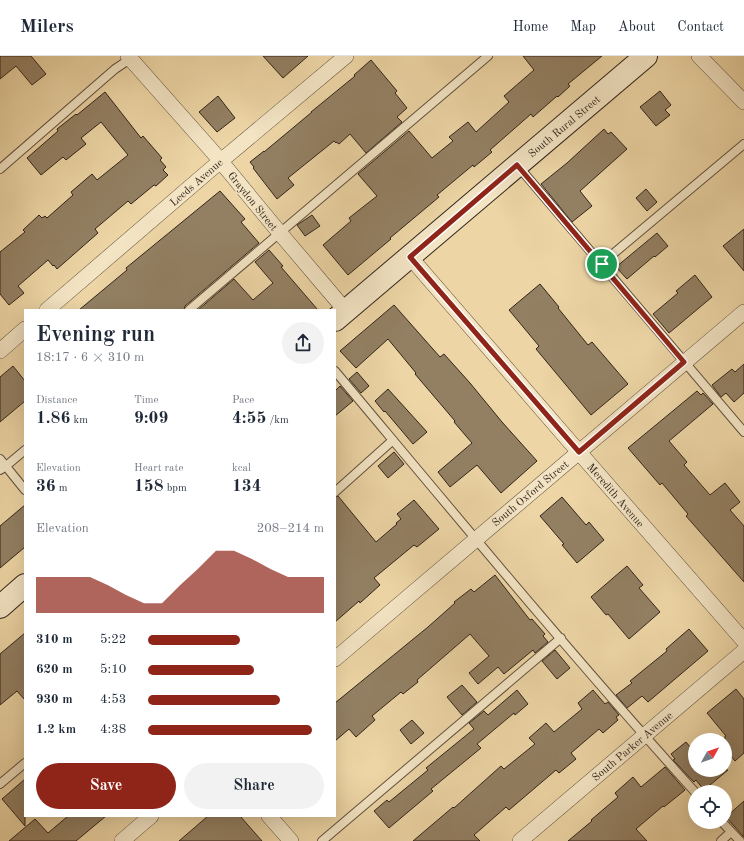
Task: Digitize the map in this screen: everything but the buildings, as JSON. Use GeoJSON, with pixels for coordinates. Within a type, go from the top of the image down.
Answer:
{"type":"FeatureCollection","features":[{"type":"Feature","properties":{"kind":"main road","name":"South Rural Street"},"geometry":{"type":"LineString","coordinates":[[341,315],[646,56]]}},
{"type":"Feature","properties":{"kind":"main road"},"geometry":{"type":"LineString","coordinates":[[0,607],[24,586]]}},
{"type":"Feature","properties":{"kind":"street","name":"Leeds Avenue"},"geometry":{"type":"LineString","coordinates":[[49,309],[220,161],[346,56]]}},
{"type":"Feature","properties":{"kind":"street"},"geometry":{"type":"LineString","coordinates":[[699,56],[744,102]]}},
{"type":"Feature","properties":{"kind":"street","name":"Graydon Street"},"geometry":{"type":"LineString","coordinates":[[131,57],[279,232],[341,315]]}},
{"type":"Feature","properties":{"kind":"street","name":"Meredith Avenue"},"geometry":{"type":"LineString","coordinates":[[410,257],[744,641]]}},
{"type":"Feature","properties":{"kind":"street","name":"South Oxford Street"},"geometry":{"type":"LineString","coordinates":[[336,658],[744,312]]}},
{"type":"Feature","properties":{"kind":"street"},"geometry":{"type":"LineString","coordinates":[[0,351],[24,330]]}},
{"type":"Feature","properties":{"kind":"street","name":"South Parker Avenue"},"geometry":{"type":"LineString","coordinates":[[520,841],[744,651]]}},
{"type":"Feature","properties":{"kind":"street"},"geometry":{"type":"LineString","coordinates":[[122,841],[150,817]]}},
{"type":"Feature","properties":{"kind":"street"},"geometry":{"type":"LineString","coordinates":[[270,817],[291,841]]}},
{"type":"Feature","properties":{"kind":"lane"},"geometry":{"type":"LineString","coordinates":[[190,309],[488,56]]}},
{"type":"Feature","properties":{"kind":"lane"},"geometry":{"type":"LineString","coordinates":[[0,169],[115,68],[131,57]]}},
{"type":"Feature","properties":{"kind":"lane"},"geometry":{"type":"LineString","coordinates":[[602,264],[744,144]]}},
{"type":"Feature","properties":{"kind":"lane"},"geometry":{"type":"LineString","coordinates":[[517,165],[744,432]]}},
{"type":"Feature","properties":{"kind":"lane"},"geometry":{"type":"LineString","coordinates":[[336,372],[644,736],[689,785]]}},
{"type":"Feature","properties":{"kind":"lane"},"geometry":{"type":"LineString","coordinates":[[336,491],[393,440]]}},
{"type":"Feature","properties":{"kind":"lane"},"geometry":{"type":"LineString","coordinates":[[3,468],[24,451]]}},
{"type":"Feature","properties":{"kind":"lane"},"geometry":{"type":"LineString","coordinates":[[0,459],[3,468],[24,489]]}},
{"type":"Feature","properties":{"kind":"lane"},"geometry":{"type":"LineString","coordinates":[[322,841],[561,638]]}},
{"type":"Feature","properties":{"kind":"lane"},"geometry":{"type":"LineString","coordinates":[[0,784],[24,763]]}},
{"type":"Feature","properties":{"kind":"lane"},"geometry":{"type":"LineString","coordinates":[[728,829],[740,841]]}},
{"type":"Feature","properties":{"kind":"lane"},"geometry":{"type":"LineString","coordinates":[[721,841],[731,832]]}},
{"type":"Feature","properties":{"kind":"route"},"geometry":{"type":"LineString","coordinates":[[517,165],[602,264],[684,362],[579,452],[410,257],[517,165]]}}]}
